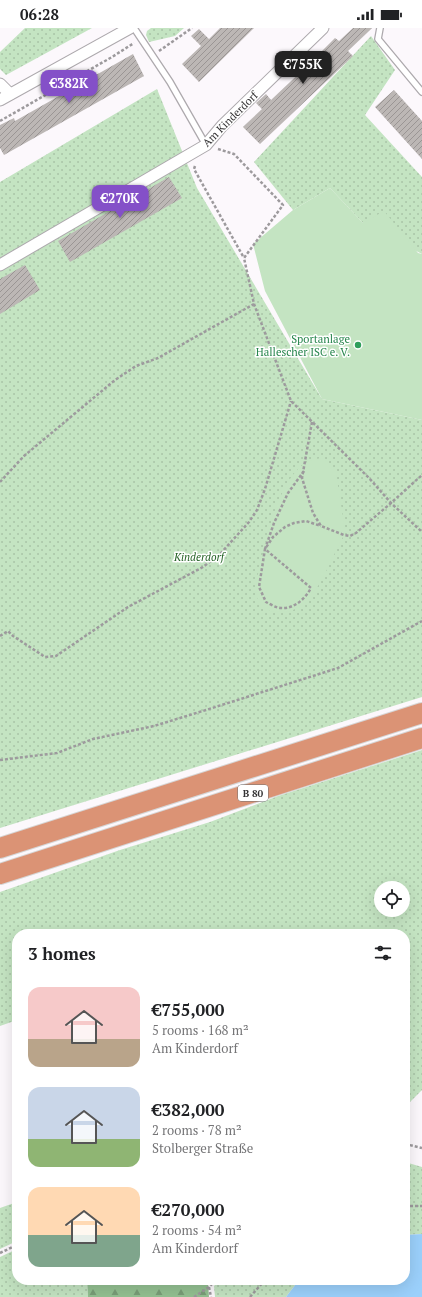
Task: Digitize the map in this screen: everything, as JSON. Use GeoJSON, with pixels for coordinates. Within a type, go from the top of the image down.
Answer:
{"type":"FeatureCollection","features":[{"type":"Feature","properties":{"kind":"highway","name":"B 80"},"geometry":{"type":"LineString","coordinates":[[0,848],[422,713]]}},
{"type":"Feature","properties":{"kind":"highway","name":"B 80"},"geometry":{"type":"LineString","coordinates":[[0,874],[422,738]]}},
{"type":"Feature","properties":{"kind":"street"},"geometry":{"type":"LineString","coordinates":[[0,84],[5,97],[130,28]]}},
{"type":"Feature","properties":{"kind":"street","name":"Am Kinderdorf"},"geometry":{"type":"LineString","coordinates":[[0,266],[206,146],[222,126],[323,28]]}},
{"type":"Feature","properties":{"kind":"lane"},"geometry":{"type":"LineString","coordinates":[[134,28],[170,82],[206,146]]}},
{"type":"Feature","properties":{"kind":"lane"},"geometry":{"type":"LineString","coordinates":[[380,28],[378,39],[422,92]]}},
{"type":"Feature","properties":{"kind":"path"},"geometry":{"type":"LineString","coordinates":[[152,55],[165,48],[190,28]]}},
{"type":"Feature","properties":{"kind":"path"},"geometry":{"type":"LineString","coordinates":[[0,121],[112,57],[141,38]]}},
{"type":"Feature","properties":{"kind":"path"},"geometry":{"type":"LineString","coordinates":[[244,258],[283,205],[234,154],[206,146],[194,169],[244,258],[254,304],[291,402],[312,421],[391,503],[422,532]]}},
{"type":"Feature","properties":{"kind":"path"},"geometry":{"type":"LineString","coordinates":[[0,482],[24,456],[115,380],[136,366],[158,358],[254,304]]}},
{"type":"Feature","properties":{"kind":"path"},"geometry":{"type":"LineString","coordinates":[[0,636],[8,631],[13,636],[45,657],[56,656],[128,607],[203,567],[222,553],[249,522],[257,510],[291,402]]}},
{"type":"Feature","properties":{"kind":"path"},"geometry":{"type":"LineString","coordinates":[[312,421],[302,478],[313,513],[321,526]]}},
{"type":"Feature","properties":{"kind":"path"},"geometry":{"type":"LineString","coordinates":[[265,549],[311,588],[307,596],[297,604],[280,608],[266,602],[259,587],[265,549],[274,524],[288,493],[304,471]]}},
{"type":"Feature","properties":{"kind":"path"},"geometry":{"type":"LineString","coordinates":[[265,549],[273,537],[285,527],[294,523],[306,521],[350,536],[356,533],[422,475]]}},
{"type":"Feature","properties":{"kind":"path"},"geometry":{"type":"LineString","coordinates":[[0,760],[57,753],[93,740],[154,726],[338,668],[422,621]]}},
{"type":"Feature","properties":{"kind":"path"},"geometry":{"type":"LineString","coordinates":[[410,1145],[422,1148]]}},
{"type":"Feature","properties":{"kind":"path"},"geometry":{"type":"LineString","coordinates":[[410,1206],[422,1206]]}},
{"type":"Feature","properties":{"kind":"path"},"geometry":{"type":"LineString","coordinates":[[0,1253],[12,1247]]}},
{"type":"Feature","properties":{"kind":"path"},"geometry":{"type":"LineString","coordinates":[[250,1297],[261,1285]]}},
{"type":"Feature","properties":{"kind":"path"},"geometry":{"type":"LineString","coordinates":[[194,1297],[209,1287],[211,1297]]}},
{"type":"Feature","properties":{"kind":"green space"},"geometry":{"type":"Polygon","coordinates":[[[25,28],[92,28],[6,75],[0,69],[0,52],[25,28]]]}},
{"type":"Feature","properties":{"kind":"green space"},"geometry":{"type":"Polygon","coordinates":[[[151,28],[184,28],[175,36],[149,42],[146,35],[147,31],[151,28]]]}},
{"type":"Feature","properties":{"kind":"green space"},"geometry":{"type":"Polygon","coordinates":[[[371,36],[395,70],[365,115],[422,177],[422,254],[363,223],[330,188],[293,210],[254,162],[371,36]]]}},
{"type":"Feature","properties":{"kind":"green space","name":"Kinderdorf"},"geometry":{"type":"Polygon","coordinates":[[[157,89],[197,188],[322,399],[422,420],[422,697],[0,828],[0,182],[157,89]]]}},
{"type":"Feature","properties":{"kind":"green space","name":"Sportanlage Hallescher ISC e. V."},"geometry":{"type":"Polygon","coordinates":[[[330,188],[363,223],[384,211],[418,253],[422,254],[422,420],[322,399],[265,291],[253,244],[293,210],[330,188]]]}},
{"type":"Feature","properties":{"kind":"green space"},"geometry":{"type":"Polygon","coordinates":[[[321,458],[327,462],[336,473],[345,530],[344,535],[323,577],[309,599],[303,605],[287,612],[271,611],[264,608],[259,602],[256,593],[256,583],[274,514],[291,477],[304,464],[321,458]]]}},
{"type":"Feature","properties":{"kind":"green space"},"geometry":{"type":"Polygon","coordinates":[[[422,750],[422,1090],[410,1102],[410,929],[12,929],[12,1022],[0,1026],[0,892],[120,850],[210,822],[278,796],[422,750]]]}},
{"type":"Feature","properties":{"kind":"green space"},"geometry":{"type":"Polygon","coordinates":[[[410,1163],[422,1167],[422,1234],[410,1235],[410,1163]]]}},
{"type":"Feature","properties":{"kind":"green space"},"geometry":{"type":"Polygon","coordinates":[[[12,1204],[12,1243],[0,1249],[0,1208],[12,1204]]]}},
{"type":"Feature","properties":{"kind":"green space"},"geometry":{"type":"Polygon","coordinates":[[[12,1251],[12,1285],[87,1285],[88,1297],[0,1297],[0,1257],[12,1251]]]}},
{"type":"Feature","properties":{"kind":"green space"},"geometry":{"type":"Polygon","coordinates":[[[87,1285],[208,1285],[209,1297],[88,1297],[87,1285]]]}},
{"type":"Feature","properties":{"kind":"green space"},"geometry":{"type":"Polygon","coordinates":[[[295,1285],[286,1297],[215,1297],[214,1286],[295,1285]]]}},
{"type":"Feature","properties":{"kind":"water"},"geometry":{"type":"Polygon","coordinates":[[[422,1234],[422,1297],[286,1297],[295,1285],[410,1285],[410,1235],[422,1234]]]}},
{"type":"Feature","properties":{"kind":"building"},"geometry":{"type":"Polygon","coordinates":[[[220,28],[254,28],[199,82],[182,64],[201,46],[191,36],[199,29],[209,39],[220,28]]]}},
{"type":"Feature","properties":{"kind":"building"},"geometry":{"type":"Polygon","coordinates":[[[353,28],[372,28],[348,51],[353,56],[260,144],[243,127],[262,109],[256,103],[266,94],[271,100],[308,65],[302,59],[312,51],[317,56],[335,38],[339,41],[353,28]]]}},
{"type":"Feature","properties":{"kind":"building"},"geometry":{"type":"Polygon","coordinates":[[[133,54],[144,76],[4,155],[0,148],[0,125],[14,118],[15,121],[133,54]]]}},
{"type":"Feature","properties":{"kind":"building"},"geometry":{"type":"Polygon","coordinates":[[[394,90],[422,121],[422,159],[375,107],[394,90]]]}},
{"type":"Feature","properties":{"kind":"building"},"geometry":{"type":"Polygon","coordinates":[[[169,177],[182,198],[70,262],[58,241],[169,177]]]}},
{"type":"Feature","properties":{"kind":"building"},"geometry":{"type":"Polygon","coordinates":[[[25,265],[40,290],[0,314],[0,279],[25,265]]]}},
{"type":"Feature","properties":{"kind":"place","name":"Sportanlage Hallescher ISC e. V."},"geometry":{"type":"Point","coordinates":[358,345]}}]}
